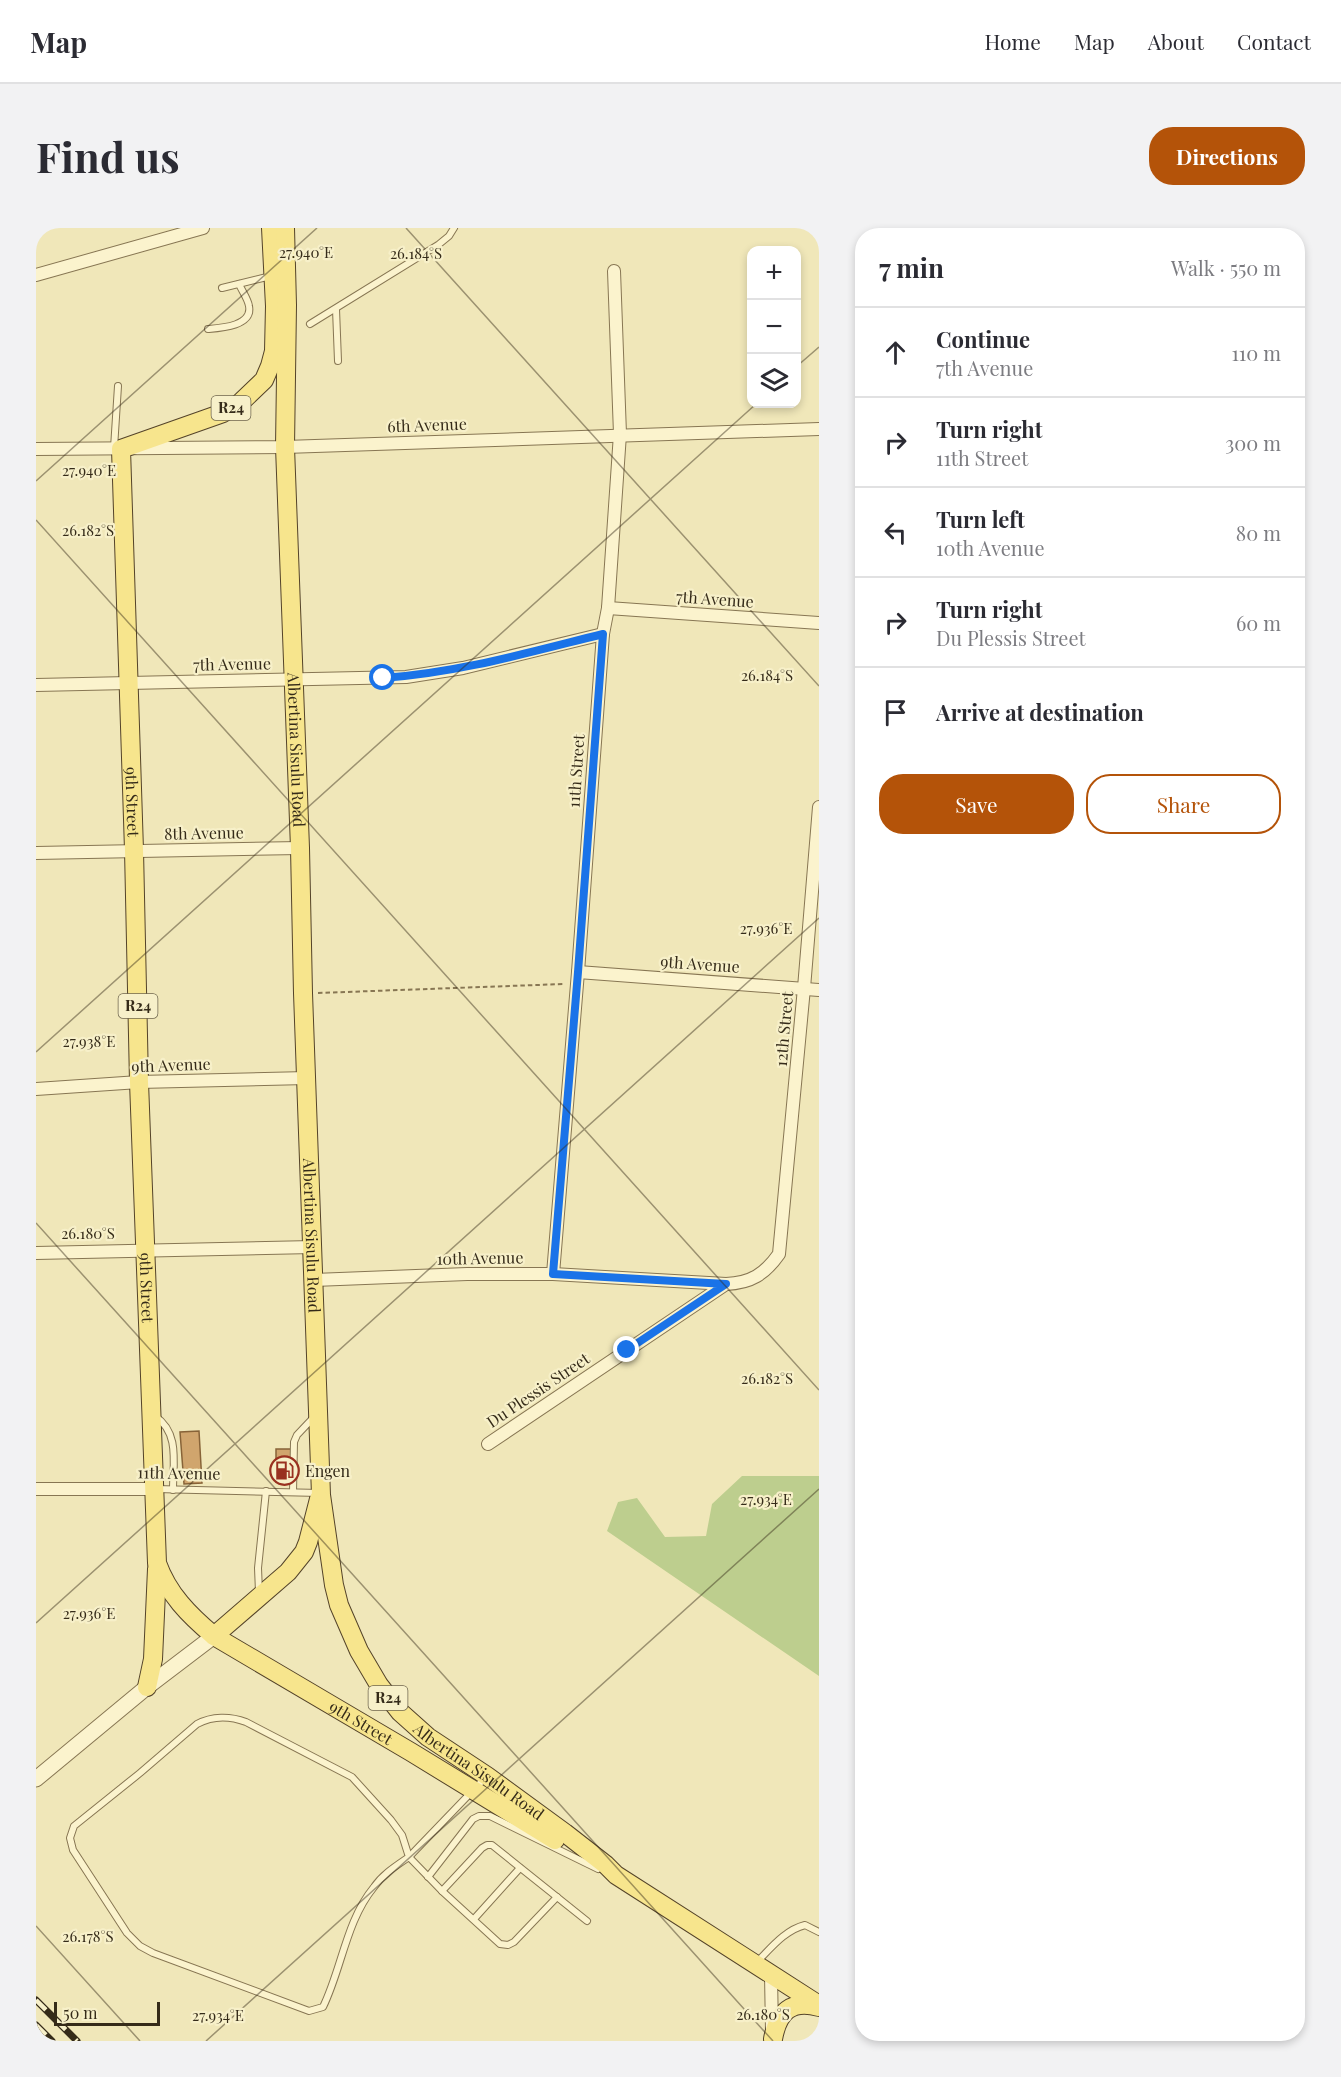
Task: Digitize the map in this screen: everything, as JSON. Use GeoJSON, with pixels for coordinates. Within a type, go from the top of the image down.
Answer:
{"type":"FeatureCollection","features":[{"type":"Feature","properties":{"kind":"main road","name":"R24"},"geometry":{"type":"LineString","coordinates":[[117,449],[223,413],[240,403],[257,387],[267,373],[274,351],[271,228]]}},
{"type":"Feature","properties":{"kind":"main road","name":"Albertina Sisulu Road"},"geometry":{"type":"LineString","coordinates":[[285,228],[287,305],[285,447],[321,1494],[339,1605],[368,1668],[390,1700],[414,1726],[487,1776],[620,1878],[819,2006]]}},
{"type":"Feature","properties":{"kind":"main road","name":"9th Street"},"geometry":{"type":"LineString","coordinates":[[117,449],[129,682],[139,1082],[153,1489],[157,1563],[161,1576],[176,1599],[214,1636],[620,1878]]}},
{"type":"Feature","properties":{"kind":"main road"},"geometry":{"type":"LineString","coordinates":[[214,1636],[288,1572],[304,1552],[321,1494]]}},
{"type":"Feature","properties":{"kind":"main road"},"geometry":{"type":"LineString","coordinates":[[147,1687],[153,1659],[157,1563]]}},
{"type":"Feature","properties":{"kind":"main road"},"geometry":{"type":"LineString","coordinates":[[773,2040],[778,2019],[790,2007],[807,2004],[819,2006]]}},
{"type":"Feature","properties":{"kind":"street"},"geometry":{"type":"LineString","coordinates":[[36,275],[203,228]]}},
{"type":"Feature","properties":{"kind":"street","name":"11th Street"},"geometry":{"type":"LineString","coordinates":[[553,1274],[578,978],[603,634],[608,608],[620,434],[614,271]]}},
{"type":"Feature","properties":{"kind":"street","name":"6th Avenue"},"geometry":{"type":"LineString","coordinates":[[36,449],[285,447],[819,429]]}},
{"type":"Feature","properties":{"kind":"street","name":"7th Avenue"},"geometry":{"type":"LineString","coordinates":[[608,608],[819,623]]}},
{"type":"Feature","properties":{"kind":"street","name":"7th Avenue"},"geometry":{"type":"LineString","coordinates":[[36,685],[383,678],[426,675],[603,634]]}},
{"type":"Feature","properties":{"kind":"street","name":"12th Street"},"geometry":{"type":"LineString","coordinates":[[779,1254],[819,807]]}},
{"type":"Feature","properties":{"kind":"street","name":"8th Avenue"},"geometry":{"type":"LineString","coordinates":[[36,853],[300,848]]}},
{"type":"Feature","properties":{"kind":"street","name":"9th Avenue"},"geometry":{"type":"LineString","coordinates":[[578,978],[819,990]]}},
{"type":"Feature","properties":{"kind":"street","name":"9th Avenue"},"geometry":{"type":"LineString","coordinates":[[36,1089],[139,1082],[307,1078]]}},
{"type":"Feature","properties":{"kind":"street"},"geometry":{"type":"LineString","coordinates":[[36,1253],[313,1247]]}},
{"type":"Feature","properties":{"kind":"street","name":"10th Avenue"},"geometry":{"type":"LineString","coordinates":[[314,1280],[467,1274],[553,1274],[726,1284],[749,1281],[761,1275],[779,1254]]}},
{"type":"Feature","properties":{"kind":"street","name":"Du Plessis Street"},"geometry":{"type":"LineString","coordinates":[[488,1444],[726,1284]]}},
{"type":"Feature","properties":{"kind":"street","name":"11th Avenue"},"geometry":{"type":"LineString","coordinates":[[36,1489],[153,1489]]}},
{"type":"Feature","properties":{"kind":"street"},"geometry":{"type":"LineString","coordinates":[[36,1779],[147,1687],[214,1636]]}},
{"type":"Feature","properties":{"kind":"street"},"geometry":{"type":"LineString","coordinates":[[771,1975],[773,2040]]}},
{"type":"Feature","properties":{"kind":"lane"},"geometry":{"type":"LineString","coordinates":[[310,324],[438,245],[449,236],[454,228]]}},
{"type":"Feature","properties":{"kind":"lane"},"geometry":{"type":"LineString","coordinates":[[222,288],[273,275]]}},
{"type":"Feature","properties":{"kind":"lane"},"geometry":{"type":"LineString","coordinates":[[208,329],[235,325],[249,314],[249,306],[239,284]]}},
{"type":"Feature","properties":{"kind":"lane"},"geometry":{"type":"LineString","coordinates":[[336,309],[338,361]]}},
{"type":"Feature","properties":{"kind":"lane"},"geometry":{"type":"LineString","coordinates":[[117,449],[118,386]]}},
{"type":"Feature","properties":{"kind":"lane"},"geometry":{"type":"LineString","coordinates":[[150,1412],[165,1422],[171,1433],[173,1490]]}},
{"type":"Feature","properties":{"kind":"lane"},"geometry":{"type":"LineString","coordinates":[[293,1492],[294,1442],[297,1435],[318,1412]]}},
{"type":"Feature","properties":{"kind":"lane","name":"11th Avenue"},"geometry":{"type":"LineString","coordinates":[[153,1489],[321,1494]]}},
{"type":"Feature","properties":{"kind":"lane"},"geometry":{"type":"LineString","coordinates":[[260,1596],[258,1568],[266,1491]]}},
{"type":"Feature","properties":{"kind":"lane"},"geometry":{"type":"LineString","coordinates":[[487,1776],[409,1857],[385,1874],[366,1897],[352,1924],[323,2007],[309,2011],[153,1953],[140,1946],[127,1933],[74,1850],[70,1838],[74,1826],[197,1724],[206,1720],[228,1717],[246,1722],[352,1777],[402,1835],[409,1857],[500,1944],[508,1946],[514,1942],[557,1897]]}},
{"type":"Feature","properties":{"kind":"lane"},"geometry":{"type":"LineString","coordinates":[[428,1877],[473,1819],[484,1815],[620,1878]]}},
{"type":"Feature","properties":{"kind":"lane"},"geometry":{"type":"LineString","coordinates":[[442,1891],[487,1845],[492,1845],[587,1921]]}},
{"type":"Feature","properties":{"kind":"lane"},"geometry":{"type":"LineString","coordinates":[[474,1919],[520,1868]]}},
{"type":"Feature","properties":{"kind":"lane"},"geometry":{"type":"LineString","coordinates":[[755,1964],[774,1944],[795,1928],[805,1925],[819,1932]]}},
{"type":"Feature","properties":{"kind":"path"},"geometry":{"type":"LineString","coordinates":[[303,993],[578,978]]}},
{"type":"Feature","properties":{"kind":"green space"},"geometry":{"type":"Polygon","coordinates":[[[742,1476],[819,1476],[819,1676],[607,1531],[618,1502],[637,1498],[665,1537],[706,1536],[712,1504],[742,1476]]]}},
{"type":"Feature","properties":{"kind":"building"},"geometry":{"type":"Polygon","coordinates":[[[199,1431],[202,1483],[184,1484],[180,1432],[199,1431]]]}},
{"type":"Feature","properties":{"kind":"building"},"geometry":{"type":"Polygon","coordinates":[[[276,1449],[293,1449],[293,1482],[276,1482],[276,1449]]]}},
{"type":"Feature","properties":{"kind":"railway"},"geometry":{"type":"LineString","coordinates":[[36,2000],[77,2041]]}},
{"type":"Feature","properties":{"kind":"railway"},"geometry":{"type":"LineString","coordinates":[[36,2025],[52,2041]]}},
{"type":"Feature","properties":{"kind":"place","name":"Engen"},"geometry":{"type":"Point","coordinates":[284,1471]}},
{"type":"Feature","properties":{"kind":"route"},"geometry":{"type":"LineString","coordinates":[[383,678],[426,675],[463,668],[603,634],[553,1274],[726,1284],[627,1350]]}}]}
